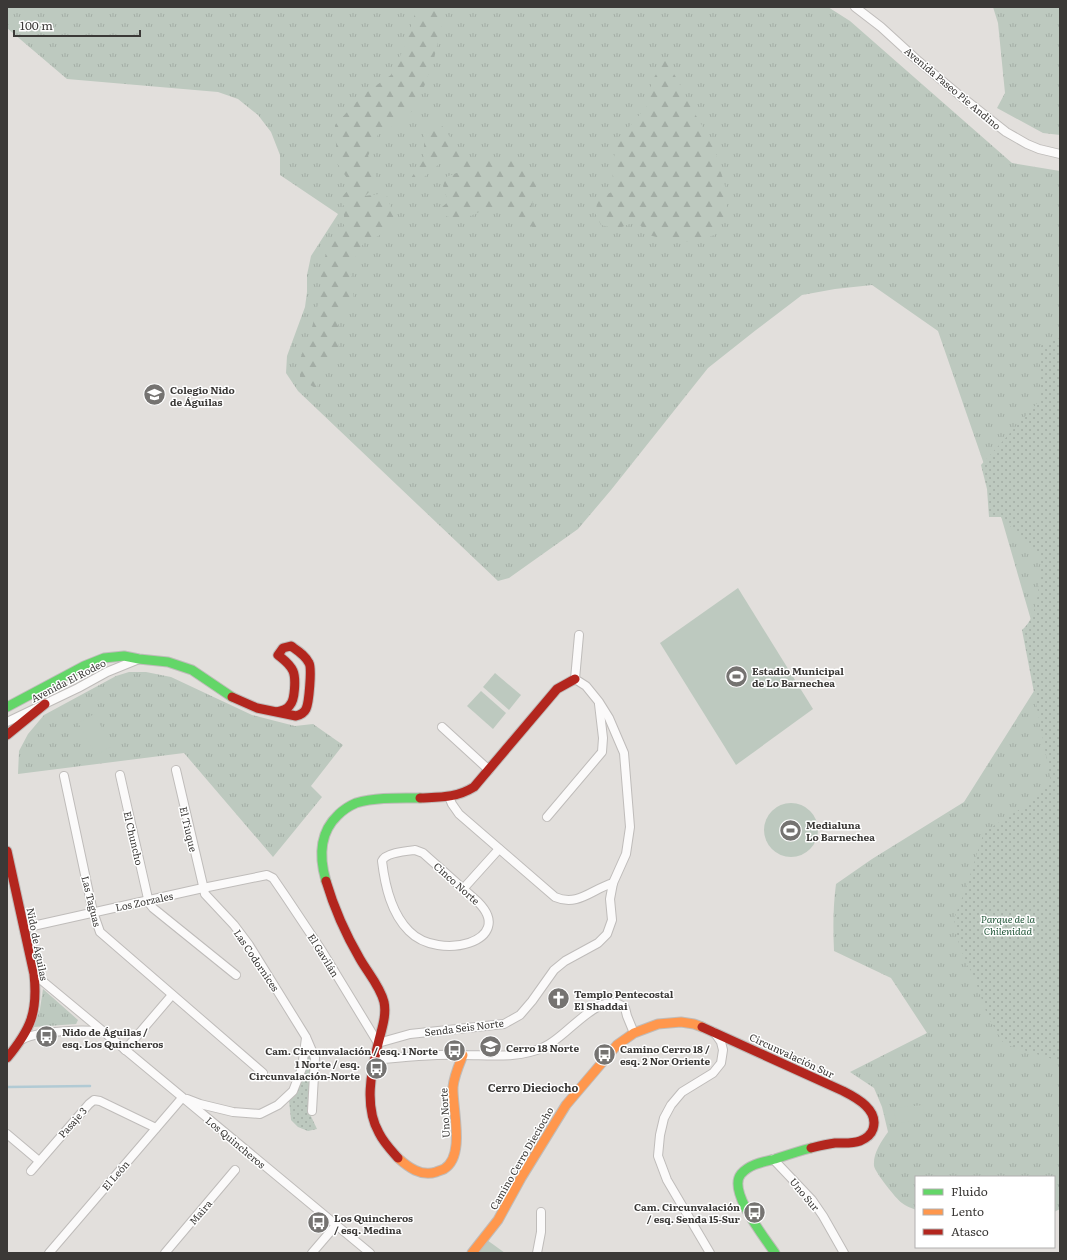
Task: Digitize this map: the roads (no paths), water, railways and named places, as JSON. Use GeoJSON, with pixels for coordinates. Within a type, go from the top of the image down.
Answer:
{"type":"FeatureCollection","features":[{"type":"Feature","properties":{"kind":"street","name":"Avenida Paseo Pie Andino"},"geometry":{"type":"LineString","coordinates":[[855,7],[881,27],[958,94],[1006,132],[1039,149],[1060,154]]}},
{"type":"Feature","properties":{"kind":"street"},"geometry":{"type":"LineString","coordinates":[[579,635],[575,679],[557,689],[474,787],[460,795],[449,797],[382,799],[358,803],[346,808],[331,820],[326,828],[323,838],[322,857],[332,901],[359,958],[384,1000],[384,1019],[374,1060],[416,1056],[463,1055],[497,1057],[522,1054],[544,1048],[559,1038],[583,1017],[600,1005],[614,1002],[626,1008],[627,1016],[634,1033]]}},
{"type":"Feature","properties":{"kind":"street","name":"Avenida El Rodeo"},"geometry":{"type":"LineString","coordinates":[[7,707],[84,666],[104,658],[124,656],[155,660],[180,666],[203,676],[240,701],[258,708],[276,712],[296,716],[301,714],[306,709],[310,668],[306,658],[291,646],[285,646],[282,648],[278,655],[291,666],[295,676],[292,704],[288,708],[276,712]]}},
{"type":"Feature","properties":{"kind":"street"},"geometry":{"type":"LineString","coordinates":[[104,658],[108,664],[107,672]]}},
{"type":"Feature","properties":{"kind":"street","name":"Avenida El Rodeo"},"geometry":{"type":"LineString","coordinates":[[7,722],[107,672],[139,659]]}},
{"type":"Feature","properties":{"kind":"street","name":"Senda Seis Norte"},"geometry":{"type":"LineString","coordinates":[[378,1043],[410,1034],[504,1024],[520,1015],[554,970],[565,961],[598,943],[607,934],[612,920],[610,899],[613,883],[626,854],[630,827],[624,753],[610,718],[586,686],[575,679]]}},
{"type":"Feature","properties":{"kind":"street"},"geometry":{"type":"LineString","coordinates":[[7,702],[30,695]]}},
{"type":"Feature","properties":{"kind":"street"},"geometry":{"type":"LineString","coordinates":[[547,817],[602,752],[604,738],[598,701]]}},
{"type":"Feature","properties":{"kind":"street"},"geometry":{"type":"LineString","coordinates":[[7,735],[45,704]]}},
{"type":"Feature","properties":{"kind":"street"},"geometry":{"type":"LineString","coordinates":[[442,727],[489,770]]}},
{"type":"Feature","properties":{"kind":"street","name":"El Tiuque"},"geometry":{"type":"LineString","coordinates":[[176,770],[203,888]]}},
{"type":"Feature","properties":{"kind":"street","name":"El Chuncho"},"geometry":{"type":"LineString","coordinates":[[120,775],[148,900]]}},
{"type":"Feature","properties":{"kind":"street","name":"Las Taguas"},"geometry":{"type":"LineString","coordinates":[[64,776],[93,912],[98,928],[104,936],[262,1073]]}},
{"type":"Feature","properties":{"kind":"street"},"geometry":{"type":"LineString","coordinates":[[449,797],[459,814],[551,895],[565,901],[575,900],[601,887],[613,883]]}},
{"type":"Feature","properties":{"kind":"street"},"geometry":{"type":"LineString","coordinates":[[463,889],[499,849]]}},
{"type":"Feature","properties":{"kind":"street","name":"Cinco Norte"},"geometry":{"type":"LineString","coordinates":[[418,850],[463,889],[487,912],[489,922],[486,932],[474,941],[463,945],[450,947],[431,944],[413,935],[404,926],[400,919],[389,897],[383,860],[388,855],[418,850]]}},
{"type":"Feature","properties":{"kind":"street","name":"Nido de Águilas"},"geometry":{"type":"LineString","coordinates":[[7,852],[34,974],[36,990],[34,1010],[29,1026],[23,1039],[7,1058]]}},
{"type":"Feature","properties":{"kind":"street","name":"Los Zorzales"},"geometry":{"type":"LineString","coordinates":[[24,928],[263,875]]}},
{"type":"Feature","properties":{"kind":"street","name":"El Gavilán"},"geometry":{"type":"LineString","coordinates":[[263,875],[273,878],[322,951],[378,1043]]}},
{"type":"Feature","properties":{"kind":"street","name":"Las Codornices"},"geometry":{"type":"LineString","coordinates":[[203,888],[207,898],[234,924],[249,945],[306,1037],[315,1058],[312,1111]]}},
{"type":"Feature","properties":{"kind":"street"},"geometry":{"type":"LineString","coordinates":[[148,900],[153,908],[236,975]]}},
{"type":"Feature","properties":{"kind":"street","name":"Los Quincheros"},"geometry":{"type":"LineString","coordinates":[[34,974],[370,1253]]}},
{"type":"Feature","properties":{"kind":"street"},"geometry":{"type":"LineString","coordinates":[[125,1050],[172,995]]}},
{"type":"Feature","properties":{"kind":"street","name":"Camino Cerro Dieciocho"},"geometry":{"type":"LineString","coordinates":[[472,1253],[498,1220],[521,1178],[566,1105],[617,1045],[634,1033],[650,1026],[673,1022],[694,1024],[713,1031]]}},
{"type":"Feature","properties":{"kind":"street"},"geometry":{"type":"LineString","coordinates":[[23,1039],[31,1035],[40,1034],[86,1030],[103,1032]]}},
{"type":"Feature","properties":{"kind":"street"},"geometry":{"type":"LineString","coordinates":[[710,1253],[666,1180],[658,1156],[664,1118],[670,1105],[682,1092],[713,1073],[721,1063],[723,1050],[713,1031]]}},
{"type":"Feature","properties":{"kind":"street","name":"Circunvalación Sur"},"geometry":{"type":"LineString","coordinates":[[713,1031],[850,1094],[864,1104],[872,1115],[874,1122],[872,1132],[860,1142],[822,1145],[773,1159],[745,1170],[738,1181],[742,1200],[753,1220],[775,1253]]}},
{"type":"Feature","properties":{"kind":"street"},"geometry":{"type":"LineString","coordinates":[[182,1098],[233,1112],[260,1114],[278,1105],[293,1091],[302,1068],[306,1037]]}},
{"type":"Feature","properties":{"kind":"street","name":"Uno Norte"},"geometry":{"type":"LineString","coordinates":[[374,1060],[369,1089],[372,1118],[377,1131],[395,1155],[406,1165],[415,1171],[424,1174],[432,1174],[448,1165],[454,1158],[457,1147],[453,1087],[455,1076],[463,1055]]}},
{"type":"Feature","properties":{"kind":"street","name":"El León"},"geometry":{"type":"LineString","coordinates":[[49,1253],[182,1098]]}},
{"type":"Feature","properties":{"kind":"street","name":"Pasaje 3"},"geometry":{"type":"LineString","coordinates":[[31,1171],[94,1100],[100,1101],[156,1128]]}},
{"type":"Feature","properties":{"kind":"street"},"geometry":{"type":"LineString","coordinates":[[7,1134],[39,1161]]}},
{"type":"Feature","properties":{"kind":"street","name":"Uno Sur"},"geometry":{"type":"LineString","coordinates":[[773,1159],[812,1200],[844,1253]]}},
{"type":"Feature","properties":{"kind":"street","name":"Maira"},"geometry":{"type":"LineString","coordinates":[[165,1253],[235,1170]]}},
{"type":"Feature","properties":{"kind":"street"},"geometry":{"type":"LineString","coordinates":[[537,1253],[541,1232],[541,1212]]}},
{"type":"Feature","properties":{"kind":"street"},"geometry":{"type":"LineString","coordinates":[[312,1253],[336,1225]]}},
{"type":"Feature","properties":{"kind":"waterway"},"geometry":{"type":"LineString","coordinates":[[7,1087],[90,1086]]}},
{"type":"Feature","properties":{"kind":"place","name":"Colegio Nido de Águilas"},"geometry":{"type":"Point","coordinates":[154,395]}},
{"type":"Feature","properties":{"kind":"place","name":"Estadio Municipal de Lo Barnechea"},"geometry":{"type":"Point","coordinates":[737,676]}},
{"type":"Feature","properties":{"kind":"place","name":"Medialuna Lo Barnechea"},"geometry":{"type":"Point","coordinates":[791,830]}},
{"type":"Feature","properties":{"kind":"place","name":"Templo Pentecostal El Shaddai"},"geometry":{"type":"Point","coordinates":[559,999]}},
{"type":"Feature","properties":{"kind":"place","name":"Nido de Águilas / esq. Los Quincheros"},"geometry":{"type":"Point","coordinates":[46,1037]}},
{"type":"Feature","properties":{"kind":"place","name":"Cerro 18 Norte"},"geometry":{"type":"Point","coordinates":[490,1047]}},
{"type":"Feature","properties":{"kind":"place","name":"Cam. Circunvalación / esq. 1 Norte"},"geometry":{"type":"Point","coordinates":[454,1050]}},
{"type":"Feature","properties":{"kind":"place","name":"Camino Cerro 18 / esq. 2 Nor Oriente"},"geometry":{"type":"Point","coordinates":[605,1054]}},
{"type":"Feature","properties":{"kind":"place","name":"1 Norte / esq. Circunvalación-Norte"},"geometry":{"type":"Point","coordinates":[376,1069]}},
{"type":"Feature","properties":{"kind":"place","name":"Cam. Circunvalación / esq. Senda 15-Sur"},"geometry":{"type":"Point","coordinates":[755,1212]}},
{"type":"Feature","properties":{"kind":"place","name":"Los Quincheros / esq. Medina"},"geometry":{"type":"Point","coordinates":[318,1223]}},
{"type":"Feature","properties":{"kind":"district","name":"Cerro Dieciocho"},"geometry":{"type":"Point","coordinates":[533,1087]}},
{"type":"Feature","properties":{"kind":"park label","name":"Parque de la Chilenidad"},"geometry":{"type":"Point","coordinates":[1008,924]}}]}
